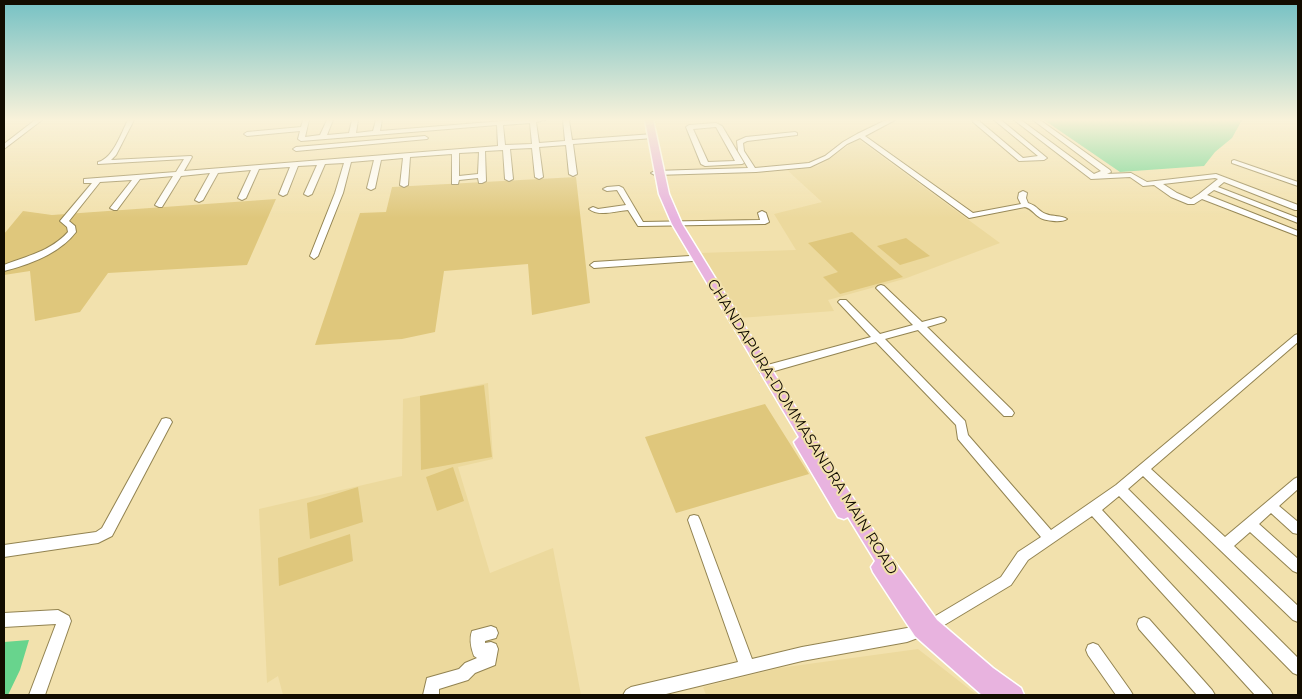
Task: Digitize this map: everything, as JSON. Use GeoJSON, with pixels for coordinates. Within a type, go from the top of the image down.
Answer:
{"type":"FeatureCollection","features":[{"type":"Feature","properties":{"kind":"main road","name":"CHANDAPURA-DOMMASANDRA MAIN ROAD"},"geometry":{"type":"LineString","coordinates":[[653,153],[657,173],[658,195],[690,259],[818,471],[926,628],[996,695]]}},
{"type":"Feature","properties":{"kind":"main road","name":"CHANDAPURA-DOMMASANDRA MAIN ROAD"},"geometry":{"type":"LineString","coordinates":[[673,224],[926,628],[1014,695]]}},
{"type":"Feature","properties":{"kind":"street"},"geometry":{"type":"LineString","coordinates":[[114,153],[103,163],[188,157],[180,174],[159,205]]}},
{"type":"Feature","properties":{"kind":"street"},"geometry":{"type":"LineString","coordinates":[[283,194],[295,153]]}},
{"type":"Feature","properties":{"kind":"street"},"geometry":{"type":"LineString","coordinates":[[87,181],[439,153]]}},
{"type":"Feature","properties":{"kind":"street"},"geometry":{"type":"LineString","coordinates":[[456,153],[455,180],[482,179],[482,153]]}},
{"type":"Feature","properties":{"kind":"street"},"geometry":{"type":"LineString","coordinates":[[505,153],[508,179]]}},
{"type":"Feature","properties":{"kind":"street"},"geometry":{"type":"LineString","coordinates":[[536,153],[539,177]]}},
{"type":"Feature","properties":{"kind":"street"},"geometry":{"type":"LineString","coordinates":[[571,153],[573,174]]}},
{"type":"Feature","properties":{"kind":"street"},"geometry":{"type":"LineString","coordinates":[[700,153],[705,164],[753,170],[816,163],[830,153]]}},
{"type":"Feature","properties":{"kind":"street"},"geometry":{"type":"LineString","coordinates":[[657,173],[723,167],[740,162],[734,153]]}},
{"type":"Feature","properties":{"kind":"street"},"geometry":{"type":"LineString","coordinates":[[742,153],[753,170]]}},
{"type":"Feature","properties":{"kind":"street"},"geometry":{"type":"LineString","coordinates":[[883,153],[967,214],[978,216],[1025,205],[1033,207],[1042,216],[1063,219]]}},
{"type":"Feature","properties":{"kind":"street"},"geometry":{"type":"LineString","coordinates":[[1012,153],[1021,160],[1044,158],[1037,153]]}},
{"type":"Feature","properties":{"kind":"street"},"geometry":{"type":"LineString","coordinates":[[1060,153],[1095,177],[1131,175],[1146,184],[1216,176],[1298,208]]}},
{"type":"Feature","properties":{"kind":"street"},"geometry":{"type":"LineString","coordinates":[[1080,153],[1106,172],[1090,175]]}},
{"type":"Feature","properties":{"kind":"street"},"geometry":{"type":"LineString","coordinates":[[404,185],[408,155]]}},
{"type":"Feature","properties":{"kind":"street"},"geometry":{"type":"LineString","coordinates":[[371,188],[378,158]]}},
{"type":"Feature","properties":{"kind":"street"},"geometry":{"type":"LineString","coordinates":[[314,256],[339,193],[348,160]]}},
{"type":"Feature","properties":{"kind":"street"},"geometry":{"type":"LineString","coordinates":[[308,194],[322,162]]}},
{"type":"Feature","properties":{"kind":"street"},"geometry":{"type":"LineString","coordinates":[[1234,162],[1298,184]]}},
{"type":"Feature","properties":{"kind":"street"},"geometry":{"type":"LineString","coordinates":[[242,198],[256,168]]}},
{"type":"Feature","properties":{"kind":"street"},"geometry":{"type":"LineString","coordinates":[[199,200],[216,171]]}},
{"type":"Feature","properties":{"kind":"street"},"geometry":{"type":"LineString","coordinates":[[114,208],[138,178]]}},
{"type":"Feature","properties":{"kind":"street"},"geometry":{"type":"LineString","coordinates":[[1156,183],[1174,195],[1191,202],[1202,196],[1223,179]]}},
{"type":"Feature","properties":{"kind":"street"},"geometry":{"type":"LineString","coordinates":[[4,268],[56,248],[67,239],[72,232],[71,226],[64,221],[98,180]]}},
{"type":"Feature","properties":{"kind":"street"},"geometry":{"type":"LineString","coordinates":[[1212,187],[1298,221]]}},
{"type":"Feature","properties":{"kind":"street"},"geometry":{"type":"LineString","coordinates":[[607,189],[619,188],[641,224],[765,222],[762,213]]}},
{"type":"Feature","properties":{"kind":"street"},"geometry":{"type":"LineString","coordinates":[[1023,193],[1022,198],[1025,205]]}},
{"type":"Feature","properties":{"kind":"street"},"geometry":{"type":"LineString","coordinates":[[1202,196],[1298,234]]}},
{"type":"Feature","properties":{"kind":"street"},"geometry":{"type":"LineString","coordinates":[[593,209],[597,211],[630,207]]}},
{"type":"Feature","properties":{"kind":"street"},"geometry":{"type":"LineString","coordinates":[[594,265],[690,259]]}},
{"type":"Feature","properties":{"kind":"street"},"geometry":{"type":"LineString","coordinates":[[881,288],[1008,413]]}},
{"type":"Feature","properties":{"kind":"street"},"geometry":{"type":"LineString","coordinates":[[843,302],[961,424],[962,436],[1050,538]]}},
{"type":"Feature","properties":{"kind":"street"},"geometry":{"type":"LineString","coordinates":[[764,370],[941,320]]}},
{"type":"Feature","properties":{"kind":"street"},"geometry":{"type":"LineString","coordinates":[[631,695],[802,654],[907,635],[926,628],[1006,581],[1023,556],[1093,509],[1144,470],[1298,337]]}},
{"type":"Feature","properties":{"kind":"street"},"geometry":{"type":"LineString","coordinates":[[4,551],[98,537],[107,532],[166,422]]}},
{"type":"Feature","properties":{"kind":"street"},"geometry":{"type":"LineString","coordinates":[[1144,470],[1298,615]]}},
{"type":"Feature","properties":{"kind":"street"},"geometry":{"type":"LineString","coordinates":[[1224,546],[1298,482]]}},
{"type":"Feature","properties":{"kind":"street"},"geometry":{"type":"LineString","coordinates":[[1120,489],[1298,668]]}},
{"type":"Feature","properties":{"kind":"street"},"geometry":{"type":"LineString","coordinates":[[1271,506],[1298,529]]}},
{"type":"Feature","properties":{"kind":"street"},"geometry":{"type":"LineString","coordinates":[[1093,509],[1265,695]]}},
{"type":"Feature","properties":{"kind":"street"},"geometry":{"type":"LineString","coordinates":[[694,520],[747,666]]}},
{"type":"Feature","properties":{"kind":"street"},"geometry":{"type":"LineString","coordinates":[[1250,524],[1298,567]]}},
{"type":"Feature","properties":{"kind":"street"},"geometry":{"type":"LineString","coordinates":[[4,620],[58,617],[64,621],[37,695]]}},
{"type":"Feature","properties":{"kind":"street"},"geometry":{"type":"LineString","coordinates":[[1144,624],[1207,695]]}},
{"type":"Feature","properties":{"kind":"street"},"geometry":{"type":"LineString","coordinates":[[431,695],[432,682],[463,675],[470,668],[490,660],[491,649],[479,650],[477,636],[491,633]]}},
{"type":"Feature","properties":{"kind":"street"},"geometry":{"type":"LineString","coordinates":[[1093,650],[1125,695]]}},
{"type":"Feature","properties":{"kind":"shaded area"},"geometry":{"type":"Polygon","coordinates":[[[838,153],[877,153],[1000,243],[904,279],[828,300],[834,311],[739,318],[699,253],[796,250],[774,214],[822,202],[787,170],[818,166],[838,153]]]}},
{"type":"Feature","properties":{"kind":"shaded area"},"geometry":{"type":"Polygon","coordinates":[[[1092,153],[1215,153],[1204,166],[1120,172],[1092,153]]]}},
{"type":"Feature","properties":{"kind":"shaded area"},"geometry":{"type":"Polygon","coordinates":[[[576,177],[590,303],[532,315],[528,264],[444,271],[435,332],[402,339],[315,345],[360,213],[386,212],[392,187],[576,177]]]}},
{"type":"Feature","properties":{"kind":"shaded area"},"geometry":{"type":"Polygon","coordinates":[[[276,199],[247,265],[108,273],[80,312],[35,321],[30,271],[4,275],[4,234],[23,211],[52,215],[276,199]]]}},
{"type":"Feature","properties":{"kind":"shaded area"},"geometry":{"type":"Polygon","coordinates":[[[852,232],[903,277],[840,294],[823,277],[838,272],[808,243],[852,232]]]}},
{"type":"Feature","properties":{"kind":"shaded area"},"geometry":{"type":"Polygon","coordinates":[[[906,238],[930,256],[900,265],[877,246],[906,238]]]}},
{"type":"Feature","properties":{"kind":"shaded area"},"geometry":{"type":"Polygon","coordinates":[[[488,383],[493,459],[458,467],[490,573],[553,548],[581,695],[283,695],[278,676],[267,683],[259,509],[402,476],[403,399],[488,383]]]}},
{"type":"Feature","properties":{"kind":"shaded area"},"geometry":{"type":"Polygon","coordinates":[[[484,385],[492,457],[421,470],[420,396],[484,385]]]}},
{"type":"Feature","properties":{"kind":"shaded area"},"geometry":{"type":"Polygon","coordinates":[[[765,404],[809,474],[676,513],[645,437],[765,404]]]}},
{"type":"Feature","properties":{"kind":"shaded area"},"geometry":{"type":"Polygon","coordinates":[[[453,467],[464,501],[437,511],[426,477],[453,467]]]}},
{"type":"Feature","properties":{"kind":"shaded area"},"geometry":{"type":"Polygon","coordinates":[[[358,487],[363,522],[310,539],[307,503],[358,487]]]}},
{"type":"Feature","properties":{"kind":"shaded area"},"geometry":{"type":"Polygon","coordinates":[[[350,534],[353,561],[279,586],[278,558],[350,534]]]}},
{"type":"Feature","properties":{"kind":"shaded area"},"geometry":{"type":"Polygon","coordinates":[[[29,640],[20,670],[8,695],[4,695],[4,642],[29,640]]]}},
{"type":"Feature","properties":{"kind":"shaded area"},"geometry":{"type":"Polygon","coordinates":[[[918,649],[977,695],[706,695],[703,687],[779,668],[918,649]]]}}]}
